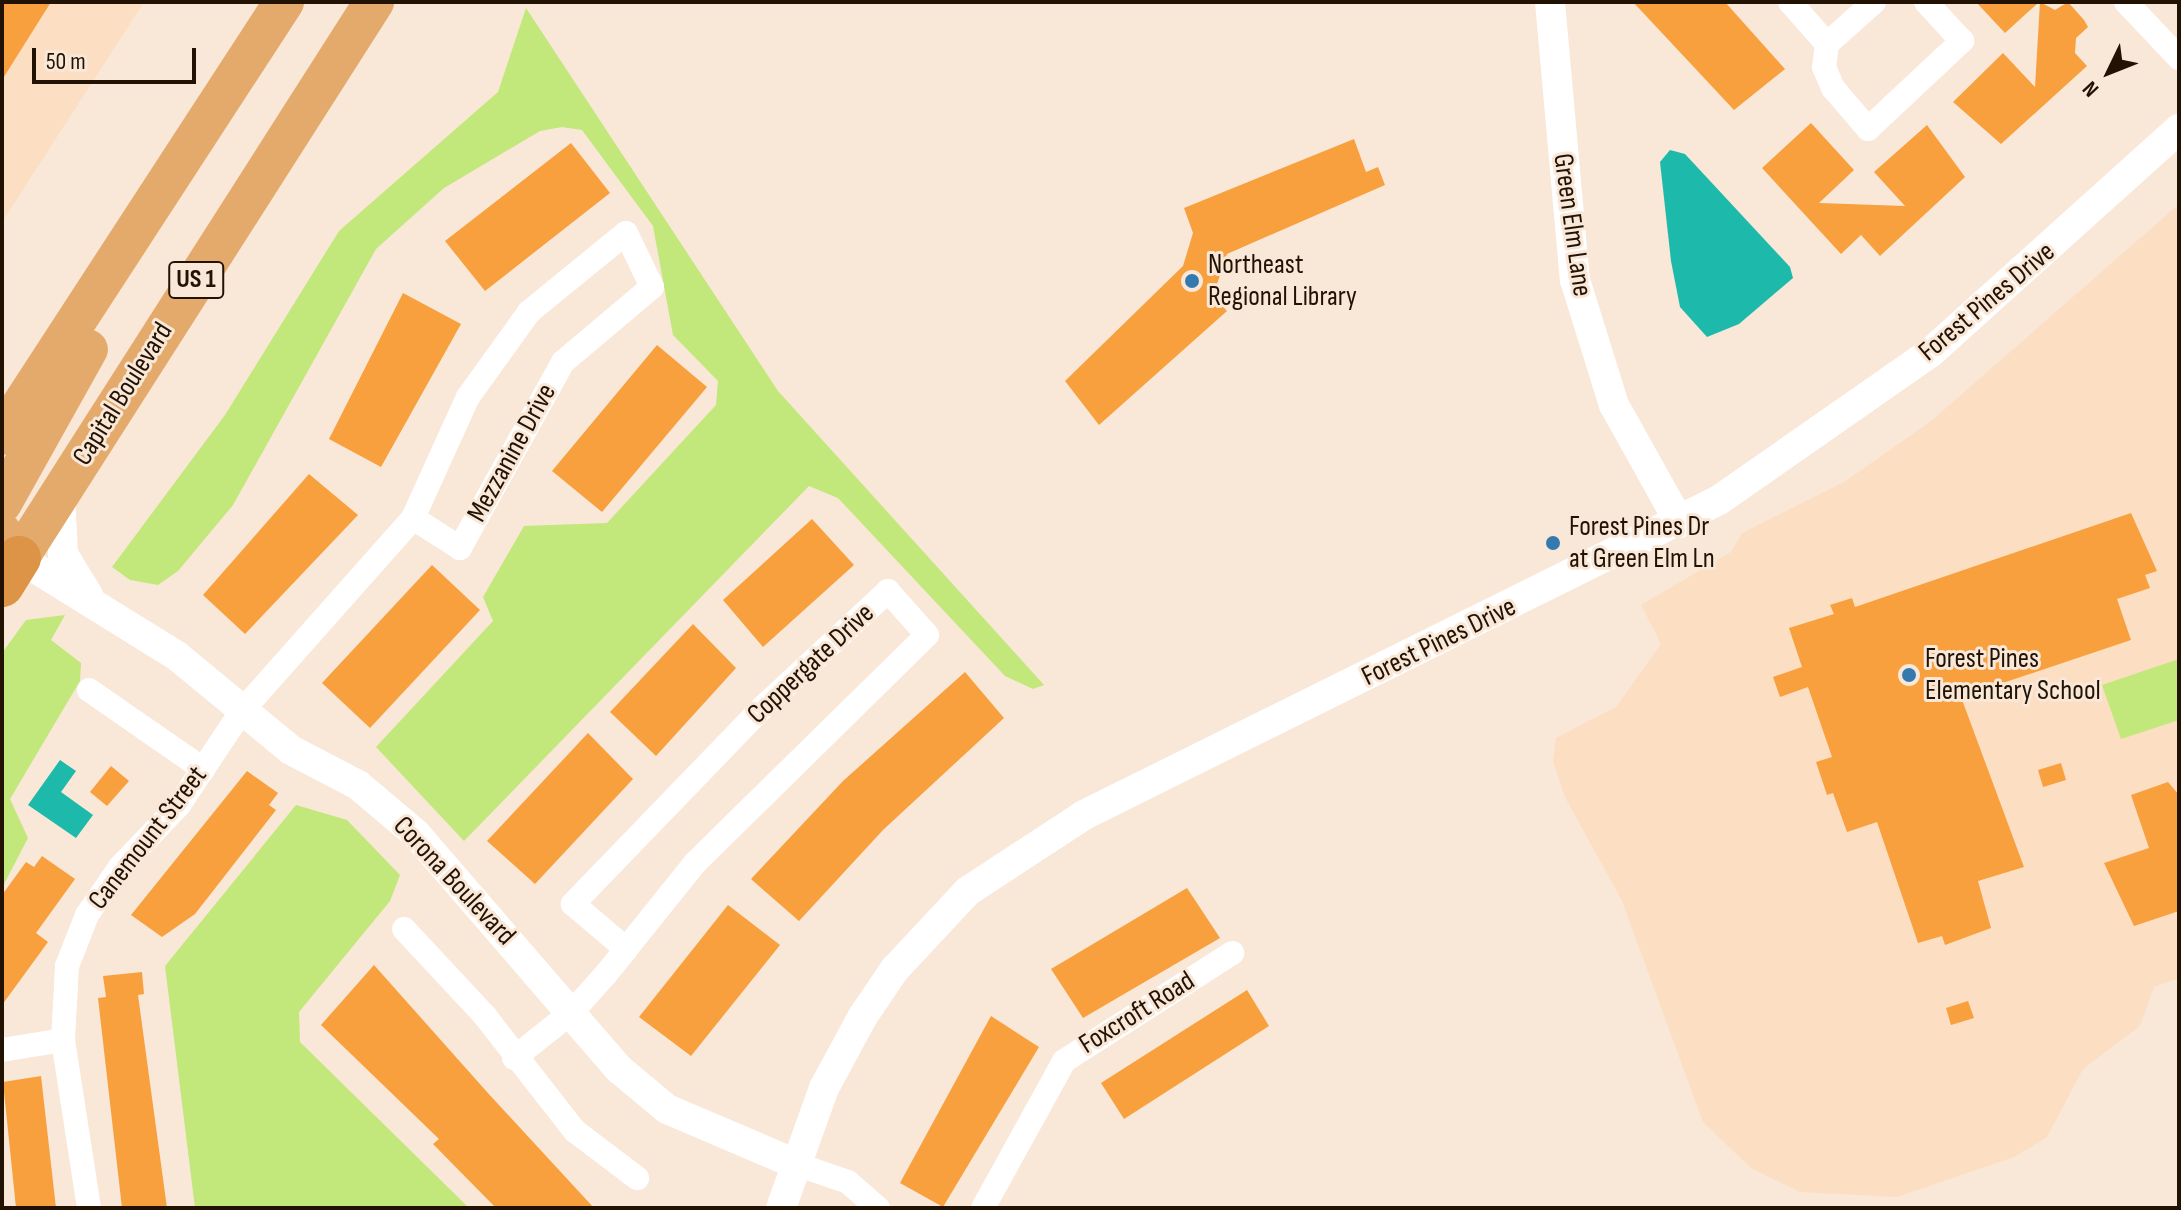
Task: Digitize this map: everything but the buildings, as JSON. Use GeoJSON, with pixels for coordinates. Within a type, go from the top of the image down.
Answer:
{"type":"FeatureCollection","features":[{"type":"Feature","properties":{"kind":"highway","name":"US 1"},"geometry":{"type":"LineString","coordinates":[[2,435],[284,2]]}},
{"type":"Feature","properties":{"kind":"highway","name":"Capital Boulevard"},"geometry":{"type":"LineString","coordinates":[[8,559],[60,493],[374,2]]}},
{"type":"Feature","properties":{"kind":"highway"},"geometry":{"type":"LineString","coordinates":[[2,503],[190,184],[210,117]]}},
{"type":"Feature","properties":{"kind":"street","name":"Green Elm Lane"},"geometry":{"type":"LineString","coordinates":[[1550,2],[1575,280],[1614,405],[1680,523]]}},
{"type":"Feature","properties":{"kind":"street"},"geometry":{"type":"LineString","coordinates":[[1790,2],[1827,44]]}},
{"type":"Feature","properties":{"kind":"street"},"geometry":{"type":"LineString","coordinates":[[1874,2],[1827,44],[1824,67],[1833,88],[1868,129],[1962,41],[1926,2]]}},
{"type":"Feature","properties":{"kind":"street"},"geometry":{"type":"LineString","coordinates":[[2126,2],[2179,58]]}},
{"type":"Feature","properties":{"kind":"street","name":"Forest Pines Drive"},"geometry":{"type":"LineString","coordinates":[[781,1208],[824,1088],[863,1016],[895,969],[968,891],[1084,815],[1680,523],[1807,444],[1930,353],[2179,129]]}},
{"type":"Feature","properties":{"kind":"street","name":"Mezzanine Drive"},"geometry":{"type":"LineString","coordinates":[[241,712],[413,518],[468,397],[529,312],[626,233],[652,287],[563,362],[460,548],[413,518]]}},
{"type":"Feature","properties":{"kind":"street","name":"Corona Boulevard"},"geometry":{"type":"LineString","coordinates":[[60,493],[66,562],[96,606]]}},
{"type":"Feature","properties":{"kind":"street","name":"Corona Boulevard"},"geometry":{"type":"LineString","coordinates":[[8,559],[96,606],[177,656],[241,712],[358,785],[416,834],[573,1011],[619,1069],[667,1109],[796,1164]]}},
{"type":"Feature","properties":{"kind":"street","name":"Coppergate Drive"},"geometry":{"type":"LineString","coordinates":[[514,1058],[573,1011],[626,949],[695,863],[927,635],[888,591],[733,736],[573,904],[626,949]]}},
{"type":"Feature","properties":{"kind":"street"},"geometry":{"type":"LineString","coordinates":[[89,690],[203,769]]}},
{"type":"Feature","properties":{"kind":"street","name":"Canemount Street"},"geometry":{"type":"LineString","coordinates":[[89,1208],[63,1040],[67,966],[87,915],[203,769],[241,712]]}},
{"type":"Feature","properties":{"kind":"street"},"geometry":{"type":"LineString","coordinates":[[404,929],[485,1016],[514,1058],[575,1131],[637,1178]]}},
{"type":"Feature","properties":{"kind":"street","name":"Foxcroft Road"},"geometry":{"type":"LineString","coordinates":[[983,1208],[1064,1061],[1232,953]]}},
{"type":"Feature","properties":{"kind":"street"},"geometry":{"type":"LineString","coordinates":[[2,1050],[63,1040]]}},
{"type":"Feature","properties":{"kind":"street"},"geometry":{"type":"LineString","coordinates":[[796,1164],[848,1182],[878,1208]]}},
{"type":"Feature","properties":{"kind":"shaded area"},"geometry":{"type":"Polygon","coordinates":[[[2,2],[144,2],[2,222],[2,2]]]}},
{"type":"Feature","properties":{"kind":"shaded area","name":"Forest Pines Elementary School"},"geometry":{"type":"Polygon","coordinates":[[[2179,204],[2179,978],[2154,987],[2140,1026],[2083,1069],[2047,1137],[2014,1157],[1897,1197],[1800,1192],[1751,1168],[1703,1122],[1622,901],[1565,797],[1553,761],[1556,738],[1616,707],[1661,644],[1641,605],[1731,552],[1742,533],[1844,482],[1930,422],[2179,204]]]}},
{"type":"Feature","properties":{"kind":"green space"},"geometry":{"type":"Polygon","coordinates":[[[526,8],[778,391],[1044,685],[1033,689],[1005,676],[838,498],[809,486],[464,841],[376,747],[493,621],[483,597],[524,526],[607,523],[716,405],[718,381],[673,335],[653,226],[582,130],[562,127],[540,131],[444,188],[376,249],[233,505],[178,571],[158,585],[130,580],[112,567],[225,415],[339,231],[498,92],[526,8]]]}},
{"type":"Feature","properties":{"kind":"green space"},"geometry":{"type":"Polygon","coordinates":[[[65,615],[51,640],[81,663],[80,681],[10,799],[28,838],[2,888],[2,653],[26,620],[65,615]]]}},
{"type":"Feature","properties":{"kind":"green space"},"geometry":{"type":"Polygon","coordinates":[[[2179,659],[2179,720],[2121,739],[2102,685],[2179,659]]]}},
{"type":"Feature","properties":{"kind":"green space"},"geometry":{"type":"Polygon","coordinates":[[[296,805],[347,820],[400,875],[390,901],[299,1012],[300,1042],[469,1208],[195,1208],[165,966],[296,805]]]}},
{"type":"Feature","properties":{"kind":"water"},"geometry":{"type":"Polygon","coordinates":[[[1670,150],[1685,154],[1790,267],[1793,278],[1739,324],[1707,337],[1680,307],[1671,261],[1660,162],[1670,150]]]}},
{"type":"Feature","properties":{"kind":"water"},"geometry":{"type":"Polygon","coordinates":[[[60,760],[76,771],[61,792],[93,815],[76,838],[28,805],[60,760]]]}},
{"type":"Feature","properties":{"kind":"place","name":"Northeast Regional Library"},"geometry":{"type":"Point","coordinates":[1192,281]}},
{"type":"Feature","properties":{"kind":"place","name":"Forest Pines Dr at Green Elm Ln"},"geometry":{"type":"Point","coordinates":[1553,543]}},
{"type":"Feature","properties":{"kind":"place","name":"Forest Pines Elementary School"},"geometry":{"type":"Point","coordinates":[1909,675]}}]}
